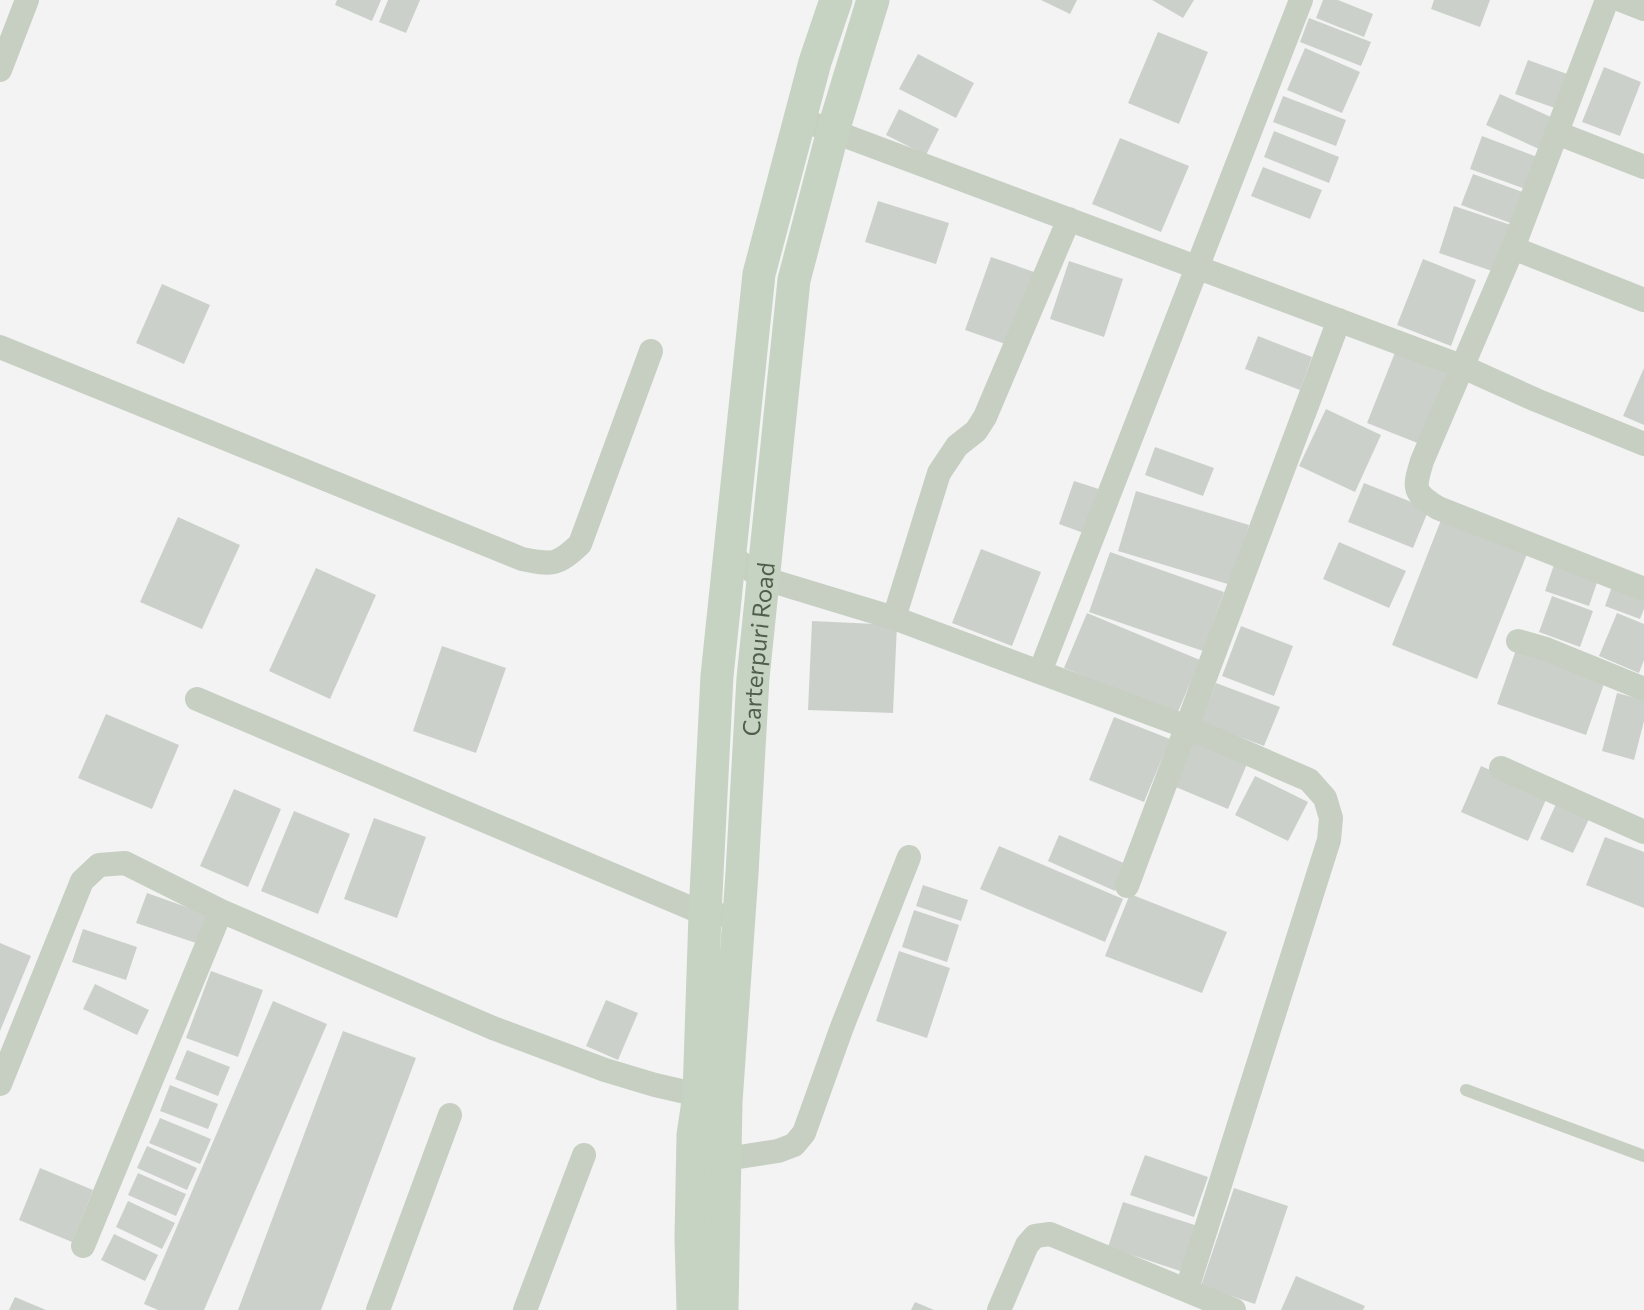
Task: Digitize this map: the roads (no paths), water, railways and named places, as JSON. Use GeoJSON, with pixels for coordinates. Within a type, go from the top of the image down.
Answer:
{"type":"FeatureCollection","features":[{"type":"Feature","properties":{"kind":"main road","name":"Carterpuri Road"},"geometry":{"type":"LineString","coordinates":[[722,1310],[726,1159],[712,1099],[705,914],[717,676],[759,274],[800,119],[836,0]]}},
{"type":"Feature","properties":{"kind":"main road","name":"Carterpuri Road"},"geometry":{"type":"LineString","coordinates":[[693,1310],[693,1135],[712,1099],[739,916],[753,678],[794,280],[833,131],[873,0]]}},
{"type":"Feature","properties":{"kind":"street"},"geometry":{"type":"LineString","coordinates":[[0,70],[27,0]]}},
{"type":"Feature","properties":{"kind":"street"},"geometry":{"type":"LineString","coordinates":[[1040,672],[1301,0]]}},
{"type":"Feature","properties":{"kind":"street"},"geometry":{"type":"LineString","coordinates":[[1607,0],[1513,248],[1461,366],[1422,461],[1415,485],[1418,494],[1453,515],[1644,589]]}},
{"type":"Feature","properties":{"kind":"street"},"geometry":{"type":"LineString","coordinates":[[1621,0],[1644,9]]}},
{"type":"Feature","properties":{"kind":"street"},"geometry":{"type":"LineString","coordinates":[[800,119],[1461,366],[1535,400],[1644,444]]}},
{"type":"Feature","properties":{"kind":"street"},"geometry":{"type":"LineString","coordinates":[[1557,133],[1644,167]]}},
{"type":"Feature","properties":{"kind":"street"},"geometry":{"type":"LineString","coordinates":[[894,618],[939,473],[957,446],[976,431],[985,417],[1069,219]]}},
{"type":"Feature","properties":{"kind":"street"},"geometry":{"type":"LineString","coordinates":[[1513,248],[1644,300]]}},
{"type":"Feature","properties":{"kind":"street"},"geometry":{"type":"LineString","coordinates":[[1127,886],[1339,320]]}},
{"type":"Feature","properties":{"kind":"street"},"geometry":{"type":"LineString","coordinates":[[0,347],[522,559],[545,563],[564,560],[580,544],[651,351]]}},
{"type":"Feature","properties":{"kind":"street"},"geometry":{"type":"LineString","coordinates":[[730,555],[762,578],[894,618],[1187,727],[1309,779],[1325,798],[1331,818],[1329,839],[1187,1289]]}},
{"type":"Feature","properties":{"kind":"street"},"geometry":{"type":"LineString","coordinates":[[1518,641],[1546,649],[1644,689]]}},
{"type":"Feature","properties":{"kind":"street"},"geometry":{"type":"LineString","coordinates":[[197,699],[705,914],[739,916]]}},
{"type":"Feature","properties":{"kind":"street"},"geometry":{"type":"LineString","coordinates":[[1502,768],[1644,832]]}},
{"type":"Feature","properties":{"kind":"street"},"geometry":{"type":"LineString","coordinates":[[726,1159],[778,1151],[794,1145],[804,1133],[842,1027],[909,857]]}},
{"type":"Feature","properties":{"kind":"street"},"geometry":{"type":"LineString","coordinates":[[0,1084],[82,881],[99,865],[125,863],[221,911],[493,1028],[605,1070],[712,1099]]}},
{"type":"Feature","properties":{"kind":"street"},"geometry":{"type":"LineString","coordinates":[[82,1247],[221,911]]}},
{"type":"Feature","properties":{"kind":"street"},"geometry":{"type":"LineString","coordinates":[[379,1310],[450,1115]]}},
{"type":"Feature","properties":{"kind":"street"},"geometry":{"type":"LineString","coordinates":[[525,1310],[584,1155]]}},
{"type":"Feature","properties":{"kind":"street"},"geometry":{"type":"LineString","coordinates":[[999,1310],[1027,1245],[1035,1236],[1050,1234],[1234,1310]]}},
{"type":"Feature","properties":{"kind":"lane"},"geometry":{"type":"LineString","coordinates":[[1466,1090],[1644,1156]]}}]}
